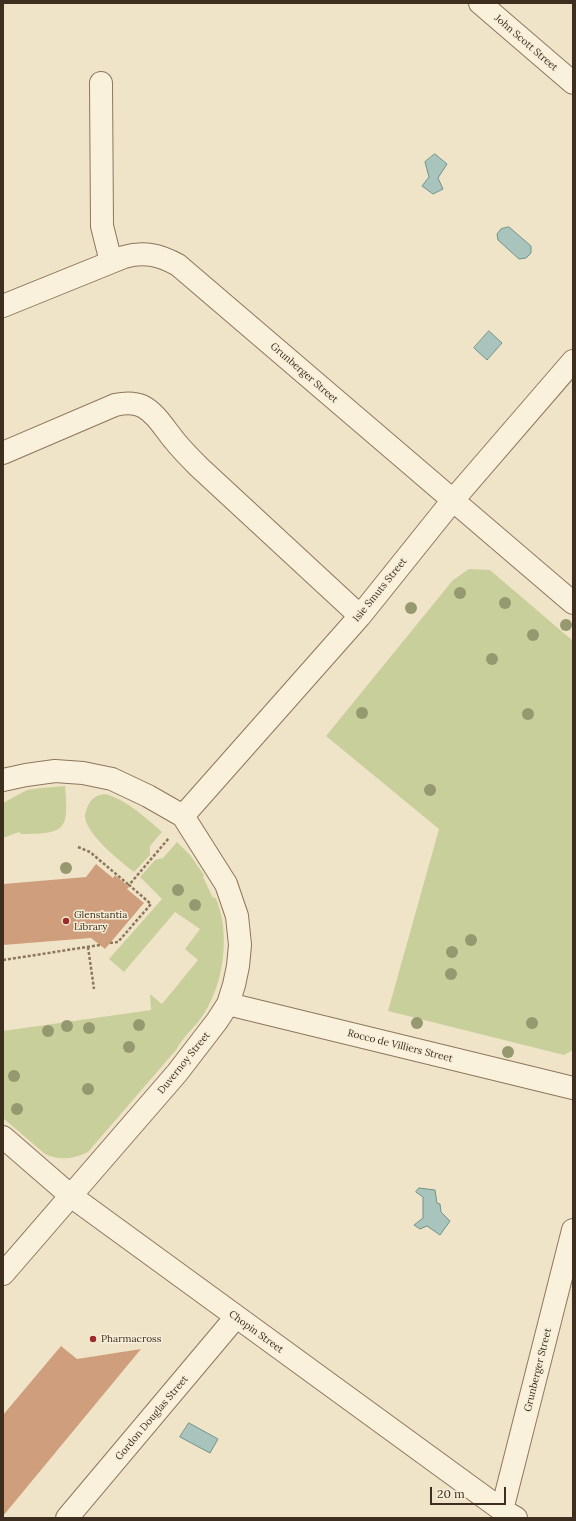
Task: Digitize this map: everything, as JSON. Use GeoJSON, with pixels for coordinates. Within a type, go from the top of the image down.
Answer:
{"type":"FeatureCollection","features":[{"type":"Feature","properties":{"kind":"street","name":"John Scott Street"},"geometry":{"type":"LineString","coordinates":[[480,3],[573,83]]}},
{"type":"Feature","properties":{"kind":"street"},"geometry":{"type":"LineString","coordinates":[[100,83],[102,226],[111,262]]}},
{"type":"Feature","properties":{"kind":"street","name":"Grunberger Street"},"geometry":{"type":"LineString","coordinates":[[3,306],[111,262],[133,255],[154,255],[166,258],[178,265],[573,603]]}},
{"type":"Feature","properties":{"kind":"street","name":"Isie Smuts Street"},"geometry":{"type":"LineString","coordinates":[[183,816],[360,616],[453,500],[573,360]]}},
{"type":"Feature","properties":{"kind":"street"},"geometry":{"type":"LineString","coordinates":[[3,452],[115,405],[126,403],[141,405],[157,418],[174,441],[199,467],[360,616]]}},
{"type":"Feature","properties":{"kind":"street"},"geometry":{"type":"LineString","coordinates":[[3,780],[55,771],[83,773],[112,779],[148,796],[183,816]]}},
{"type":"Feature","properties":{"kind":"street","name":"Duvernoy Street"},"geometry":{"type":"LineString","coordinates":[[3,1274],[177,1073],[217,1021],[228,1004],[238,966],[240,945],[237,916],[226,884],[183,816]]}},
{"type":"Feature","properties":{"kind":"street","name":"Rocco de Villiers Street"},"geometry":{"type":"LineString","coordinates":[[228,1004],[573,1088]]}},
{"type":"Feature","properties":{"kind":"street","name":"Chopin Street"},"geometry":{"type":"LineString","coordinates":[[3,1137],[71,1196],[236,1318],[509,1514]]}},
{"type":"Feature","properties":{"kind":"street","name":"Grunberger Street"},"geometry":{"type":"LineString","coordinates":[[509,1514],[573,1230]]}},
{"type":"Feature","properties":{"kind":"street","name":"Gordon Douglas Street"},"geometry":{"type":"LineString","coordinates":[[67,1518],[236,1318]]}},
{"type":"Feature","properties":{"kind":"path"},"geometry":{"type":"LineString","coordinates":[[129,885],[169,837]]}},
{"type":"Feature","properties":{"kind":"path"},"geometry":{"type":"LineString","coordinates":[[78,847],[90,852],[151,904],[118,942],[110,943]]}},
{"type":"Feature","properties":{"kind":"path"},"geometry":{"type":"LineString","coordinates":[[3,960],[100,945]]}},
{"type":"Feature","properties":{"kind":"path"},"geometry":{"type":"LineString","coordinates":[[88,947],[94,989]]}},
{"type":"Feature","properties":{"kind":"green space"},"geometry":{"type":"Polygon","coordinates":[[[469,569],[490,570],[573,641],[573,1050],[564,1055],[388,1011],[439,829],[326,736],[453,580],[469,569]]]}},
{"type":"Feature","properties":{"kind":"green space"},"geometry":{"type":"Polygon","coordinates":[[[65,786],[66,812],[65,821],[61,826],[56,830],[47,833],[21,834],[19,832],[3,838],[3,803],[27,790],[65,786]]]}},
{"type":"Feature","properties":{"kind":"green space"},"geometry":{"type":"Polygon","coordinates":[[[106,794],[129,805],[162,832],[150,846],[150,855],[134,872],[105,847],[87,824],[85,815],[90,802],[99,795],[106,794]]]}},
{"type":"Feature","properties":{"kind":"green space"},"geometry":{"type":"Polygon","coordinates":[[[177,842],[190,855],[204,875],[203,877],[213,898],[215,897],[216,899],[221,914],[224,939],[222,964],[216,989],[211,1001],[198,1022],[182,1040],[176,1050],[88,1152],[72,1158],[56,1158],[45,1154],[3,1118],[3,1031],[151,1010],[150,994],[162,1004],[198,960],[185,949],[200,929],[175,912],[124,972],[109,959],[162,899],[140,877],[155,860],[163,858],[177,842]]]}},
{"type":"Feature","properties":{"kind":"water"},"geometry":{"type":"Polygon","coordinates":[[[435,154],[447,164],[438,178],[443,189],[433,194],[422,186],[429,177],[425,162],[435,154]]]}},
{"type":"Feature","properties":{"kind":"water"},"geometry":{"type":"Polygon","coordinates":[[[509,227],[531,246],[531,253],[526,258],[519,259],[498,240],[497,234],[501,229],[509,227]]]}},
{"type":"Feature","properties":{"kind":"water"},"geometry":{"type":"Polygon","coordinates":[[[489,331],[502,343],[487,360],[474,348],[489,331]]]}},
{"type":"Feature","properties":{"kind":"water"},"geometry":{"type":"Polygon","coordinates":[[[419,1188],[435,1190],[437,1203],[440,1204],[441,1212],[450,1221],[440,1235],[427,1226],[420,1229],[414,1225],[423,1218],[423,1197],[416,1192],[419,1188]]]}},
{"type":"Feature","properties":{"kind":"water"},"geometry":{"type":"Polygon","coordinates":[[[189,1423],[218,1439],[210,1453],[180,1437],[189,1423]]]}},
{"type":"Feature","properties":{"kind":"building","name":"Glenstantia Library"},"geometry":{"type":"Polygon","coordinates":[[[96,864],[113,878],[115,875],[129,887],[127,889],[144,903],[105,949],[91,938],[3,945],[3,884],[86,877],[96,864]]]}},
{"type":"Feature","properties":{"kind":"building"},"geometry":{"type":"Polygon","coordinates":[[[61,1346],[77,1359],[141,1349],[3,1516],[3,1415],[61,1346]]]}},
{"type":"Feature","properties":{"kind":"place","name":"Glenstantia Library"},"geometry":{"type":"Point","coordinates":[66,921]}},
{"type":"Feature","properties":{"kind":"place","name":"Pharmacross"},"geometry":{"type":"Point","coordinates":[93,1339]}}]}
